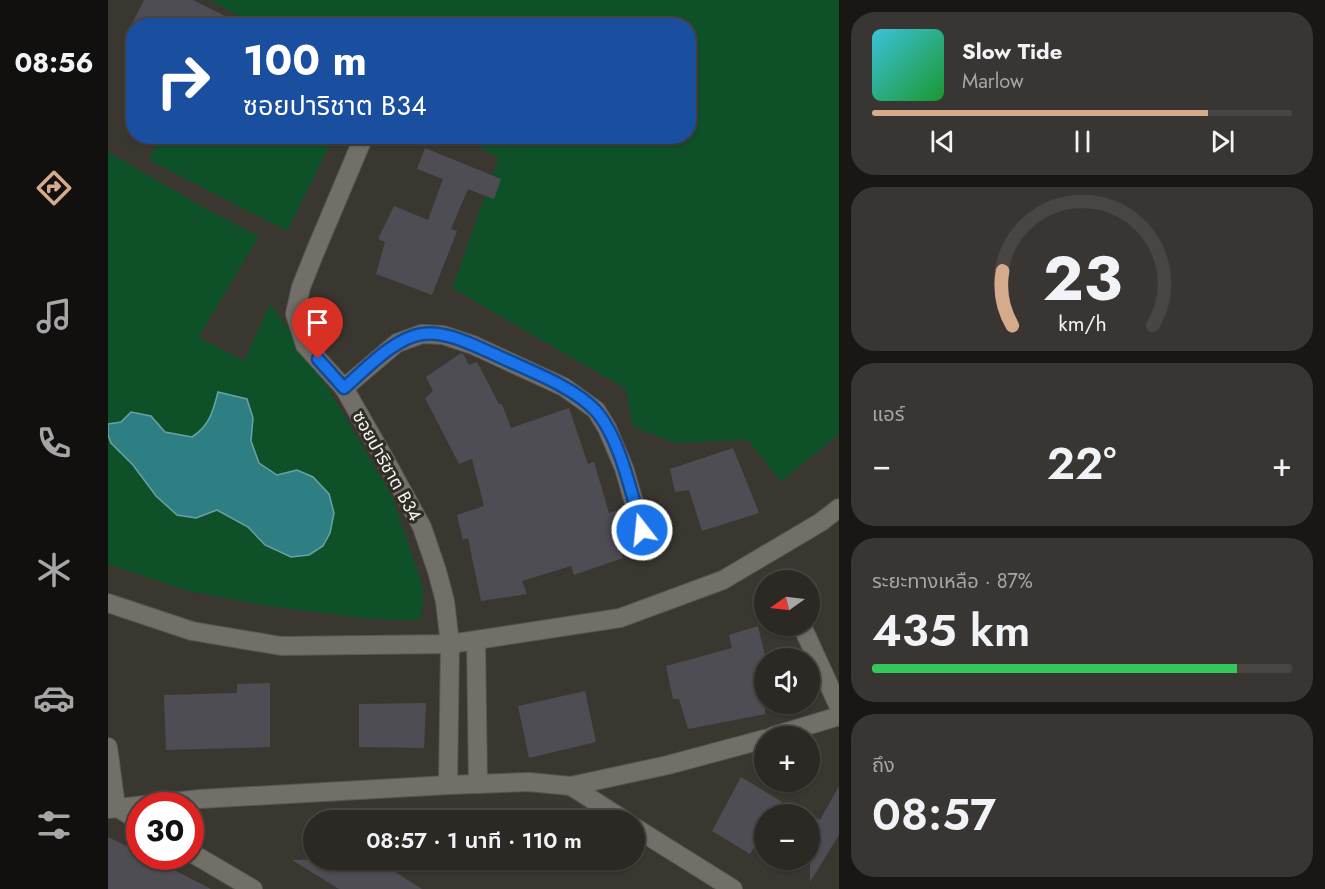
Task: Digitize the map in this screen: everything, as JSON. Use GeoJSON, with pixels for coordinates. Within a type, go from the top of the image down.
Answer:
{"type":"FeatureCollection","features":[{"type":"Feature","properties":{"kind":"street","name":"ซอยปาริชาต B34"},"geometry":{"type":"LineString","coordinates":[[361,144],[311,261],[301,287],[295,314],[305,345],[344,388],[422,527],[445,601],[450,644],[448,785]]}},
{"type":"Feature","properties":{"kind":"street"},"geometry":{"type":"LineString","coordinates":[[344,388],[397,343],[422,334],[443,335],[473,345],[564,387],[596,410],[607,428],[624,468],[648,551]]}},
{"type":"Feature","properties":{"kind":"street"},"geometry":{"type":"LineString","coordinates":[[108,603],[192,632],[280,646],[450,644],[476,641],[620,618],[723,580],[821,522],[839,508]]}},
{"type":"Feature","properties":{"kind":"street"},"geometry":{"type":"LineString","coordinates":[[807,636],[839,707]]}},
{"type":"Feature","properties":{"kind":"street"},"geometry":{"type":"LineString","coordinates":[[476,641],[478,784]]}},
{"type":"Feature","properties":{"kind":"street"},"geometry":{"type":"LineString","coordinates":[[806,726],[839,716]]}},
{"type":"Feature","properties":{"kind":"street"},"geometry":{"type":"LineString","coordinates":[[112,808],[200,799],[448,785],[529,782],[571,786],[668,765],[754,742]]}},
{"type":"Feature","properties":{"kind":"street"},"geometry":{"type":"LineString","coordinates":[[108,747],[112,808]]}},
{"type":"Feature","properties":{"kind":"street"},"geometry":{"type":"LineString","coordinates":[[571,786],[608,810]]}},
{"type":"Feature","properties":{"kind":"street"},"geometry":{"type":"LineString","coordinates":[[112,808],[126,814]]}},
{"type":"Feature","properties":{"kind":"street"},"geometry":{"type":"LineString","coordinates":[[645,834],[733,889]]}},
{"type":"Feature","properties":{"kind":"street"},"geometry":{"type":"LineString","coordinates":[[204,860],[253,889]]}},
{"type":"Feature","properties":{"kind":"green space"},"geometry":{"type":"Polygon","coordinates":[[[210,0],[839,0],[839,434],[781,482],[748,440],[676,443],[633,427],[626,389],[452,288],[499,158],[474,144],[696,144],[696,18],[244,18],[210,0]]]}},
{"type":"Feature","properties":{"kind":"green space"},"geometry":{"type":"Polygon","coordinates":[[[157,144],[330,144],[287,231],[149,160],[157,144]]]}},
{"type":"Feature","properties":{"kind":"green space"},"geometry":{"type":"Polygon","coordinates":[[[108,152],[206,209],[259,236],[199,337],[244,361],[270,304],[314,364],[392,496],[423,587],[421,620],[369,619],[262,605],[188,591],[108,564],[108,152]]]}},
{"type":"Feature","properties":{"kind":"water"},"geometry":{"type":"Polygon","coordinates":[[[218,392],[247,399],[253,418],[251,441],[259,463],[277,475],[297,470],[313,477],[329,494],[334,513],[330,533],[323,546],[309,555],[291,557],[265,545],[248,527],[217,510],[196,518],[177,515],[156,496],[133,465],[111,443],[108,424],[121,422],[131,412],[151,416],[165,432],[192,437],[210,418],[218,392]]]}},
{"type":"Feature","properties":{"kind":"building"},"geometry":{"type":"Polygon","coordinates":[[[144,0],[193,0],[229,18],[135,18],[144,0]]]}},
{"type":"Feature","properties":{"kind":"building"},"geometry":{"type":"Polygon","coordinates":[[[425,148],[501,179],[494,199],[468,189],[451,229],[457,231],[432,295],[376,274],[385,242],[378,239],[394,206],[428,220],[443,179],[417,169],[425,148]]]}},
{"type":"Feature","properties":{"kind":"building"},"geometry":{"type":"Polygon","coordinates":[[[461,353],[469,365],[477,362],[499,404],[502,404],[511,428],[569,408],[588,464],[594,462],[609,513],[624,508],[631,532],[616,535],[623,558],[574,575],[571,566],[522,581],[527,594],[481,601],[468,538],[463,540],[457,515],[484,506],[472,459],[459,464],[425,398],[433,391],[426,377],[461,353]]]}},
{"type":"Feature","properties":{"kind":"building"},"geometry":{"type":"Polygon","coordinates":[[[733,448],[759,513],[702,531],[689,490],[675,492],[670,469],[733,448]]]}},
{"type":"Feature","properties":{"kind":"building"},"geometry":{"type":"Polygon","coordinates":[[[754,627],[754,636],[760,636],[763,648],[754,648],[754,714],[765,714],[688,729],[679,699],[673,699],[666,666],[732,648],[729,635],[754,627]]]}},
{"type":"Feature","properties":{"kind":"building"},"geometry":{"type":"Polygon","coordinates":[[[270,683],[270,747],[166,750],[164,695],[237,693],[237,684],[270,683]]]}},
{"type":"Feature","properties":{"kind":"building"},"geometry":{"type":"Polygon","coordinates":[[[585,691],[596,742],[529,758],[518,706],[585,691]]]}},
{"type":"Feature","properties":{"kind":"building"},"geometry":{"type":"Polygon","coordinates":[[[426,703],[424,748],[359,747],[359,704],[426,703]]]}},
{"type":"Feature","properties":{"kind":"building"},"geometry":{"type":"Polygon","coordinates":[[[741,777],[754,785],[754,792],[766,792],[782,802],[781,804],[754,804],[754,847],[750,854],[712,831],[741,777]]]}},
{"type":"Feature","properties":{"kind":"building"},"geometry":{"type":"Polygon","coordinates":[[[839,786],[839,835],[820,866],[820,820],[839,786]]]}},
{"type":"Feature","properties":{"kind":"building"},"geometry":{"type":"Polygon","coordinates":[[[108,837],[126,846],[126,870],[174,870],[211,889],[108,889],[108,837]]]}},
{"type":"Feature","properties":{"kind":"building"},"geometry":{"type":"Polygon","coordinates":[[[292,860],[303,860],[303,867],[292,860]]]}},
{"type":"Feature","properties":{"kind":"building"},"geometry":{"type":"Polygon","coordinates":[[[308,870],[392,870],[422,889],[339,889],[308,870]]]}},
{"type":"Feature","properties":{"kind":"building"},"geometry":{"type":"Polygon","coordinates":[[[810,870],[817,870],[810,882],[810,870]]]}},
{"type":"Feature","properties":{"kind":"route"},"geometry":{"type":"LineString","coordinates":[[318,359],[344,388],[397,343],[422,334],[443,335],[473,345],[564,387],[596,410],[607,428],[624,468],[642,530]]}}]}
